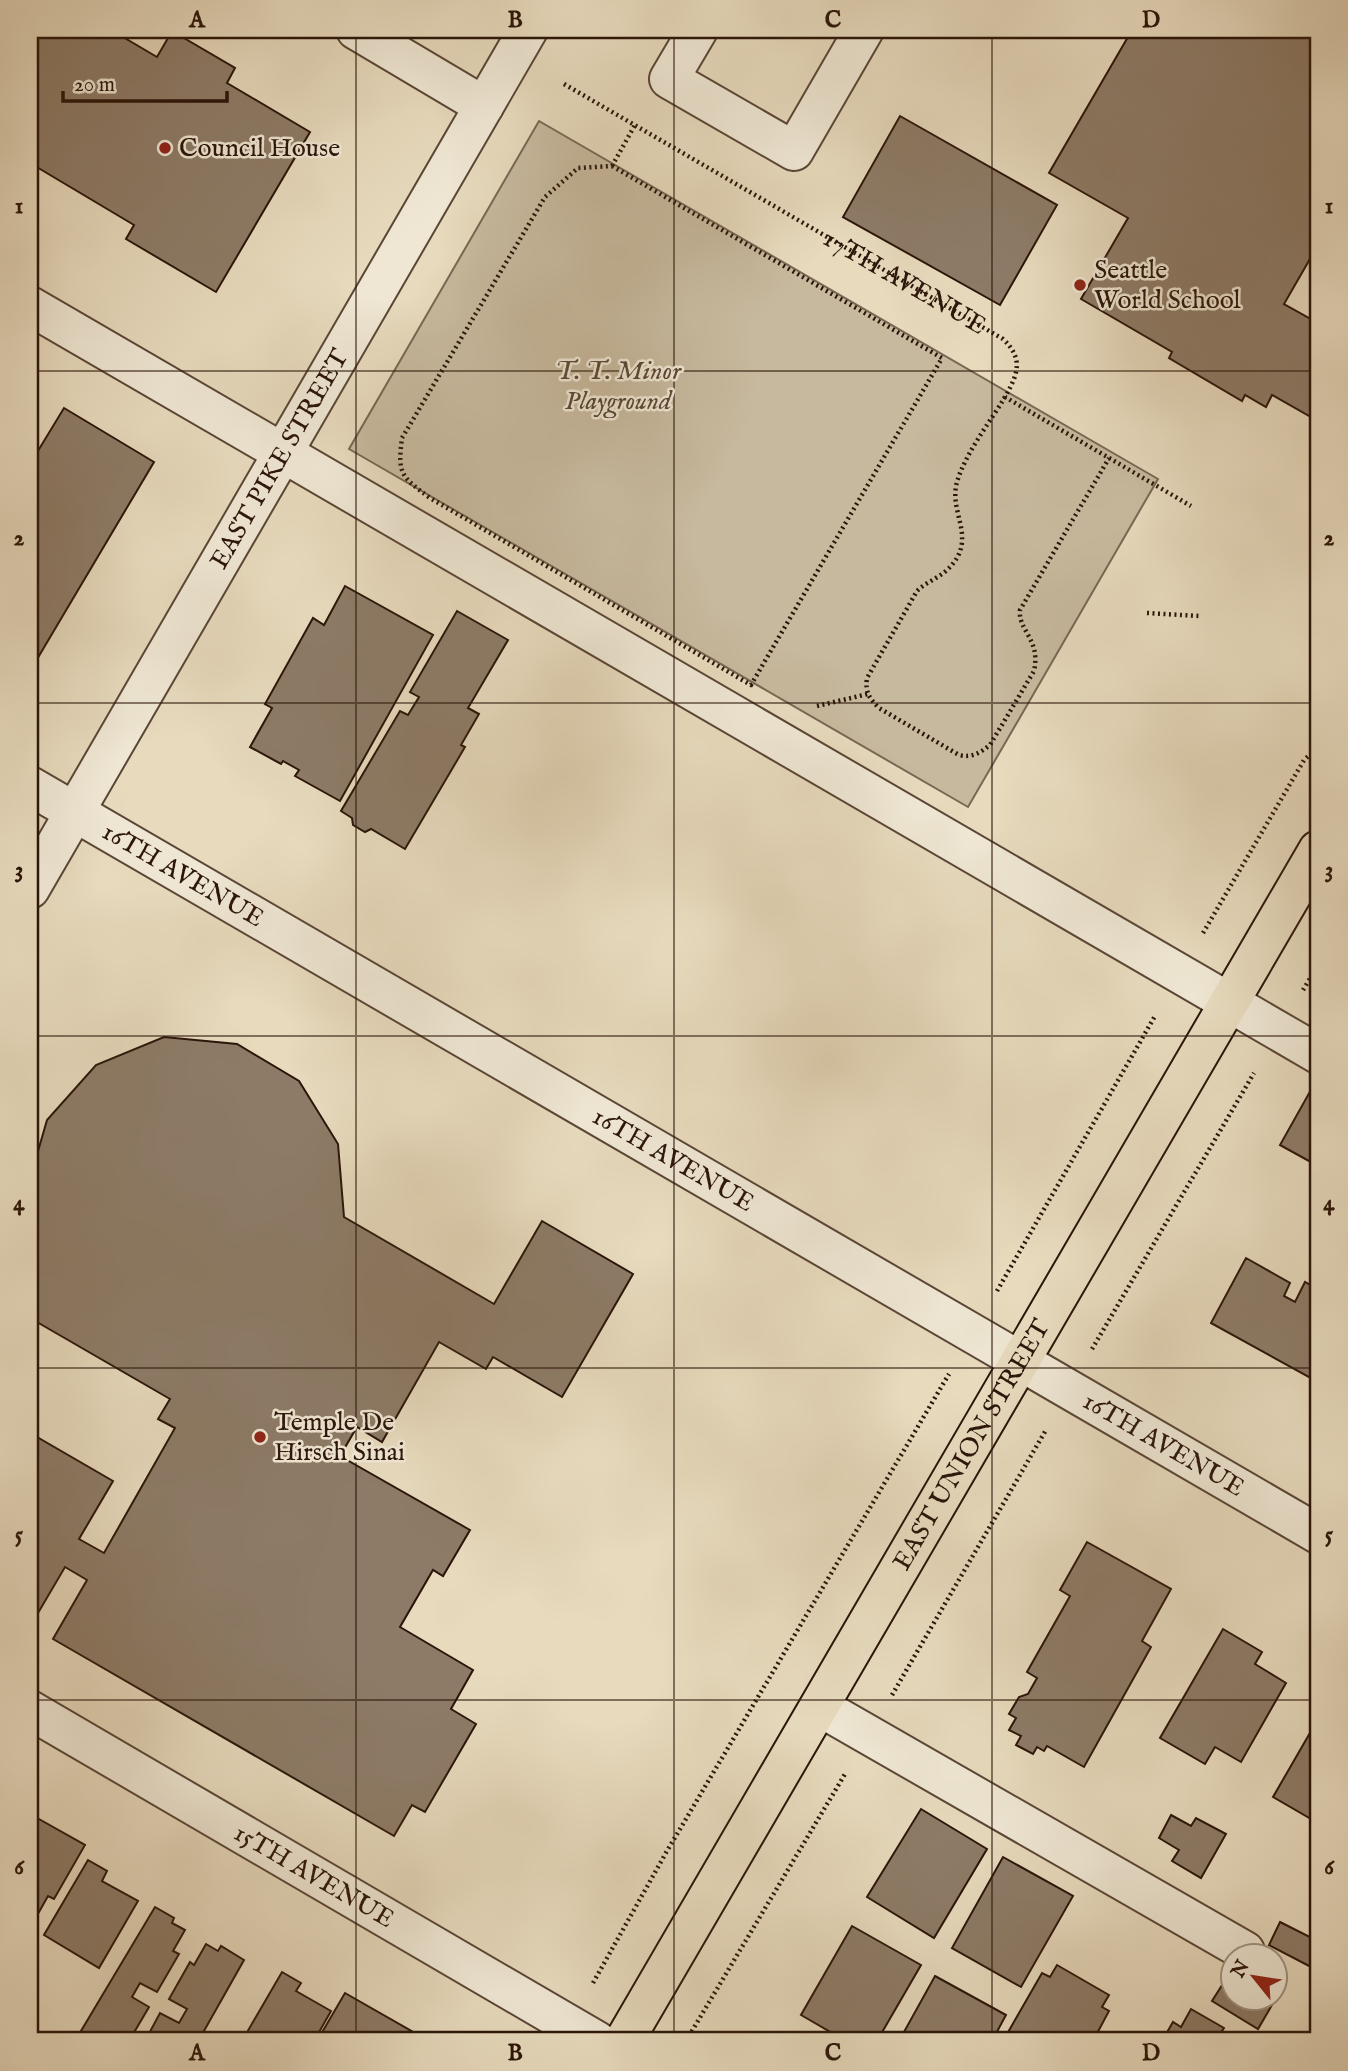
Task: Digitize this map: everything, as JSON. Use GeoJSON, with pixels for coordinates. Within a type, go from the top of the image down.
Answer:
{"type":"FeatureCollection","features":[{"type":"Feature","properties":{"kind":"main road","name":"EAST UNION STREET"},"geometry":{"type":"LineString","coordinates":[[624,2041],[1318,850]]}},
{"type":"Feature","properties":{"kind":"street"},"geometry":{"type":"LineString","coordinates":[[356,30],[484,106]]}},
{"type":"Feature","properties":{"kind":"street","name":"EAST PIKE STREET"},"geometry":{"type":"LineString","coordinates":[[30,889],[528,30]]}},
{"type":"Feature","properties":{"kind":"street"},"geometry":{"type":"LineString","coordinates":[[698,30],[669,79],[794,151],[864,30]]}},
{"type":"Feature","properties":{"kind":"street"},"geometry":{"type":"LineString","coordinates":[[30,306],[280,454],[1318,1054]]}},
{"type":"Feature","properties":{"kind":"street","name":"16TH AVENUE"},"geometry":{"type":"LineString","coordinates":[[30,786],[1318,1534]]}},
{"type":"Feature","properties":{"kind":"street"},"geometry":{"type":"LineString","coordinates":[[820,1707],[1228,1941]]}},
{"type":"Feature","properties":{"kind":"street","name":"15TH AVENUE"},"geometry":{"type":"LineString","coordinates":[[30,1710],[597,2041]]}},
{"type":"Feature","properties":{"kind":"path","name":"17TH AVENUE"},"geometry":{"type":"LineString","coordinates":[[564,84],[1003,339],[1012,347],[1018,366],[1016,377],[1005,397]]}},
{"type":"Feature","properties":{"kind":"path"},"geometry":{"type":"LineString","coordinates":[[612,166],[635,125]]}},
{"type":"Feature","properties":{"kind":"path"},"geometry":{"type":"LineString","coordinates":[[612,166],[942,358],[751,685],[430,498],[406,480],[399,464],[402,438],[545,197],[578,167],[612,166]]}},
{"type":"Feature","properties":{"kind":"path"},"geometry":{"type":"LineString","coordinates":[[1109,458],[1020,610],[1019,617],[1035,646],[1037,660],[1034,671],[990,745],[981,753],[969,757],[959,755],[879,708],[867,694],[867,678],[917,591],[947,571],[957,559],[963,527],[956,502],[956,485],[961,471],[1005,397],[1191,506]]}},
{"type":"Feature","properties":{"kind":"path"},"geometry":{"type":"LineString","coordinates":[[1147,613],[1199,616]]}},
{"type":"Feature","properties":{"kind":"path"},"geometry":{"type":"LineString","coordinates":[[824,704],[867,694]]}},
{"type":"Feature","properties":{"kind":"path"},"geometry":{"type":"LineString","coordinates":[[1196,944],[1304,760],[1318,747]]}},
{"type":"Feature","properties":{"kind":"path"},"geometry":{"type":"LineString","coordinates":[[1005,1279],[1160,1007]]}},
{"type":"Feature","properties":{"kind":"path"},"geometry":{"type":"LineString","coordinates":[[1102,1331],[1258,1066]]}},
{"type":"Feature","properties":{"kind":"path"},"geometry":{"type":"LineString","coordinates":[[597,1975],[667,1851],[937,1396]]}},
{"type":"Feature","properties":{"kind":"path"},"geometry":{"type":"LineString","coordinates":[[888,1702],[1032,1454]]}},
{"type":"Feature","properties":{"kind":"path"},"geometry":{"type":"LineString","coordinates":[[686,2041],[850,1766]]}},
{"type":"Feature","properties":{"kind":"green space","name":"T. T. Minor Playground"},"geometry":{"type":"Polygon","coordinates":[[[539,121],[1158,479],[968,807],[349,449],[539,121]]]}},
{"type":"Feature","properties":{"kind":"building","name":"Council House"},"geometry":{"type":"Polygon","coordinates":[[[30,30],[111,30],[157,57],[172,31],[235,68],[227,83],[310,132],[216,292],[126,239],[134,225],[30,163],[30,30]]]}},
{"type":"Feature","properties":{"kind":"building"},"geometry":{"type":"Polygon","coordinates":[[[1132,30],[1318,30],[1318,245],[1284,304],[1318,323],[1318,421],[1272,395],[1266,407],[1245,395],[1242,401],[1169,358],[1172,352],[1081,299],[1128,218],[1049,173],[1132,30]]]}},
{"type":"Feature","properties":{"kind":"building"},"geometry":{"type":"Polygon","coordinates":[[[900,116],[1057,205],[1000,305],[843,217],[900,116]]]}},
{"type":"Feature","properties":{"kind":"building"},"geometry":{"type":"Polygon","coordinates":[[[64,408],[154,462],[30,671],[30,464],[64,408]]]}},
{"type":"Feature","properties":{"kind":"building"},"geometry":{"type":"Polygon","coordinates":[[[345,586],[433,635],[340,801],[295,776],[299,770],[283,761],[281,764],[250,747],[272,708],[265,704],[313,618],[324,625],[345,586]]]}},
{"type":"Feature","properties":{"kind":"building"},"geometry":{"type":"Polygon","coordinates":[[[457,611],[508,640],[468,708],[479,714],[461,745],[465,747],[405,849],[371,829],[365,832],[353,825],[352,818],[341,811],[400,711],[408,715],[419,697],[410,692],[457,611]]]}},
{"type":"Feature","properties":{"kind":"building","name":"Temple De Hirsch Sinai"},"geometry":{"type":"Polygon","coordinates":[[[164,1037],[237,1044],[299,1081],[338,1144],[344,1217],[494,1304],[542,1221],[633,1274],[562,1397],[493,1357],[486,1369],[439,1342],[382,1442],[357,1427],[340,1456],[470,1530],[443,1576],[433,1570],[400,1627],[473,1670],[451,1709],[476,1724],[425,1812],[412,1805],[394,1836],[53,1639],[87,1580],[65,1567],[30,1624],[30,1433],[113,1481],[79,1539],[104,1553],[175,1428],[158,1419],[170,1399],[30,1318],[30,1179],[47,1120],[96,1065],[164,1037]]]}},
{"type":"Feature","properties":{"kind":"building"},"geometry":{"type":"Polygon","coordinates":[[[1312,1088],[1318,1091],[1318,1166],[1280,1145],[1312,1088]]]}},
{"type":"Feature","properties":{"kind":"building"},"geometry":{"type":"Polygon","coordinates":[[[1246,1258],[1290,1283],[1284,1296],[1295,1302],[1305,1282],[1314,1287],[1318,1279],[1316,1381],[1211,1323],[1246,1258]]]}},
{"type":"Feature","properties":{"kind":"building"},"geometry":{"type":"Polygon","coordinates":[[[1087,1542],[1171,1589],[1142,1641],[1151,1647],[1084,1767],[1047,1746],[1044,1751],[1037,1747],[1033,1754],[1016,1745],[1021,1736],[1009,1730],[1016,1718],[1009,1714],[1019,1697],[1028,1694],[1037,1678],[1027,1672],[1070,1596],[1060,1590],[1087,1542]]]}},
{"type":"Feature","properties":{"kind":"building"},"geometry":{"type":"Polygon","coordinates":[[[1223,1629],[1262,1652],[1255,1664],[1286,1683],[1241,1762],[1215,1747],[1205,1764],[1160,1738],[1223,1629]]]}},
{"type":"Feature","properties":{"kind":"building"},"geometry":{"type":"Polygon","coordinates":[[[1318,1719],[1318,1823],[1273,1797],[1318,1719]]]}},
{"type":"Feature","properties":{"kind":"building"},"geometry":{"type":"Polygon","coordinates":[[[921,1809],[987,1849],[934,1938],[867,1897],[921,1809]]]}},
{"type":"Feature","properties":{"kind":"building"},"geometry":{"type":"Polygon","coordinates":[[[30,1814],[85,1845],[54,1899],[48,1896],[30,1928],[30,1814]]]}},
{"type":"Feature","properties":{"kind":"building"},"geometry":{"type":"Polygon","coordinates":[[[1171,1815],[1191,1826],[1196,1818],[1226,1834],[1201,1878],[1172,1861],[1179,1850],[1159,1838],[1171,1815]]]}},
{"type":"Feature","properties":{"kind":"building"},"geometry":{"type":"Polygon","coordinates":[[[1003,1857],[1073,1896],[1021,1987],[952,1948],[1003,1857]]]}},
{"type":"Feature","properties":{"kind":"building"},"geometry":{"type":"Polygon","coordinates":[[[88,1860],[107,1871],[102,1881],[138,1901],[99,1968],[44,1935],[88,1860]]]}},
{"type":"Feature","properties":{"kind":"building"},"geometry":{"type":"Polygon","coordinates":[[[155,1907],[174,1918],[172,1923],[185,1930],[173,1951],[179,1954],[157,1992],[140,1983],[132,1997],[149,2007],[129,2041],[75,2041],[155,1907]]]}},
{"type":"Feature","properties":{"kind":"building"},"geometry":{"type":"Polygon","coordinates":[[[1280,1922],[1318,1941],[1318,1957],[1313,1968],[1288,1955],[1288,1941],[1271,1941],[1280,1922]]]}},
{"type":"Feature","properties":{"kind":"building"},"geometry":{"type":"Polygon","coordinates":[[[852,1926],[921,1965],[877,2041],[846,2041],[801,2015],[852,1926]]]}},
{"type":"Feature","properties":{"kind":"building"},"geometry":{"type":"Polygon","coordinates":[[[206,1944],[218,1951],[221,1946],[244,1960],[200,2038],[207,2041],[145,2041],[160,2013],[179,2023],[187,2009],[169,1999],[190,1962],[194,1965],[206,1944]]]}},
{"type":"Feature","properties":{"kind":"building"},"geometry":{"type":"Polygon","coordinates":[[[1057,1965],[1109,1995],[1102,2007],[1109,2011],[1093,2041],[1003,2041],[1042,1973],[1050,1977],[1057,1965]]]}},
{"type":"Feature","properties":{"kind":"building"},"geometry":{"type":"Polygon","coordinates":[[[282,1972],[301,1983],[296,1991],[331,2011],[314,2041],[242,2041],[282,1972]]]}},
{"type":"Feature","properties":{"kind":"building"},"geometry":{"type":"Polygon","coordinates":[[[935,1976],[1006,2015],[992,2041],[899,2041],[935,1976]]]}},
{"type":"Feature","properties":{"kind":"building"},"geometry":{"type":"Polygon","coordinates":[[[1218,1992],[1218,2005],[1212,2001],[1218,1992]]]}},
{"type":"Feature","properties":{"kind":"building"},"geometry":{"type":"Polygon","coordinates":[[[345,1993],[429,2041],[317,2041],[345,1993]]]}},
{"type":"Feature","properties":{"kind":"building"},"geometry":{"type":"Polygon","coordinates":[[[1191,2009],[1224,2028],[1222,2031],[1238,2041],[1162,2041],[1173,2022],[1181,2027],[1191,2009]]]}},
{"type":"Feature","properties":{"kind":"building"},"geometry":{"type":"Polygon","coordinates":[[[1228,2011],[1268,2011],[1258,2029],[1228,2011]]]}},
{"type":"Feature","properties":{"kind":"place","name":"Council House"},"geometry":{"type":"Point","coordinates":[165,148]}},
{"type":"Feature","properties":{"kind":"place","name":"Seattle World School"},"geometry":{"type":"Point","coordinates":[1080,285]}},
{"type":"Feature","properties":{"kind":"place","name":"Temple De Hirsch Sinai"},"geometry":{"type":"Point","coordinates":[260,1437]}}]}
